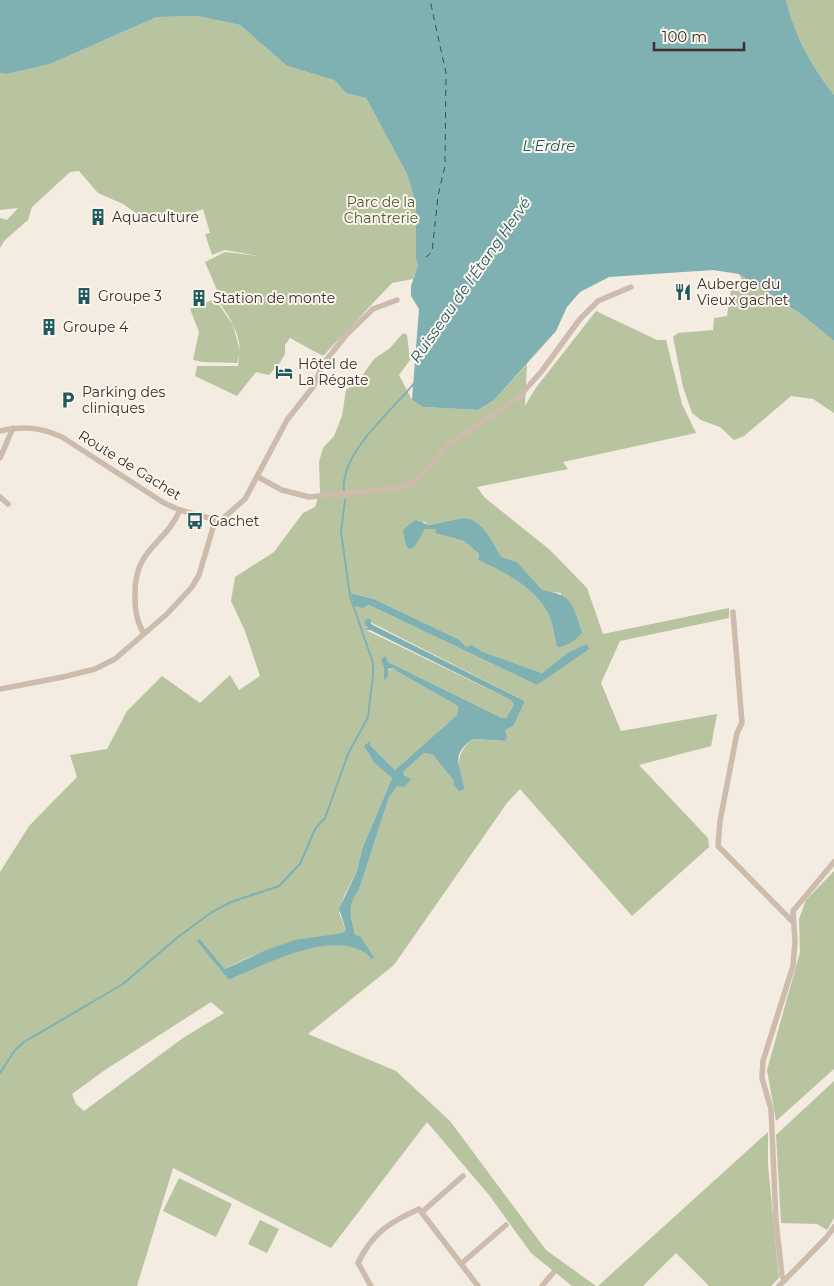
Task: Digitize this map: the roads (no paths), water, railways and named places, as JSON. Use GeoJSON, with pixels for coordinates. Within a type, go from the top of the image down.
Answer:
{"type":"FeatureCollection","features":[{"type":"Feature","properties":{"kind":"street"},"geometry":{"type":"LineString","coordinates":[[258,477],[300,496],[344,495],[400,488],[414,482],[448,445],[518,398],[541,372],[580,319],[598,301],[630,287]]}},
{"type":"Feature","properties":{"kind":"street"},"geometry":{"type":"LineString","coordinates":[[0,689],[95,669],[115,659],[143,632],[167,614],[192,587],[198,575],[215,521],[223,520],[241,505],[288,420],[313,387],[323,364],[346,334],[372,309],[397,300]]}},
{"type":"Feature","properties":{"kind":"street","name":"Route de Gachet"},"geometry":{"type":"LineString","coordinates":[[0,432],[13,428],[33,427],[62,437],[164,503],[215,521]]}},
{"type":"Feature","properties":{"kind":"street"},"geometry":{"type":"LineString","coordinates":[[0,458],[13,428]]}},
{"type":"Feature","properties":{"kind":"street"},"geometry":{"type":"LineString","coordinates":[[0,498],[8,504]]}},
{"type":"Feature","properties":{"kind":"street"},"geometry":{"type":"LineString","coordinates":[[143,632],[137,621],[134,578],[146,553],[174,521],[180,510]]}},
{"type":"Feature","properties":{"kind":"street"},"geometry":{"type":"LineString","coordinates":[[733,612],[742,722],[737,733],[724,801],[718,846],[792,920]]}},
{"type":"Feature","properties":{"kind":"street"},"geometry":{"type":"LineString","coordinates":[[785,1280],[782,1276],[776,1221],[771,1109],[762,1078],[763,1061],[793,966],[795,941],[792,920],[793,911],[834,862]]}},
{"type":"Feature","properties":{"kind":"street"},"geometry":{"type":"LineString","coordinates":[[422,1212],[463,1176]]}},
{"type":"Feature","properties":{"kind":"street"},"geometry":{"type":"LineString","coordinates":[[371,1286],[358,1263],[363,1253],[377,1233],[394,1220],[420,1209],[478,1286]]}},
{"type":"Feature","properties":{"kind":"street"},"geometry":{"type":"LineString","coordinates":[[462,1263],[506,1225]]}},
{"type":"Feature","properties":{"kind":"street"},"geometry":{"type":"LineString","coordinates":[[779,1286],[826,1238],[834,1227]]}},
{"type":"Feature","properties":{"kind":"street"},"geometry":{"type":"LineString","coordinates":[[542,1286],[554,1273]]}},
{"type":"Feature","properties":{"kind":"water","name":"L'Erdre"},"geometry":{"type":"Polygon","coordinates":[[[0,0],[786,0],[794,26],[805,50],[818,73],[834,95],[834,341],[801,314],[739,274],[713,270],[609,277],[580,292],[567,307],[556,331],[494,400],[478,410],[423,407],[412,400],[419,309],[411,296],[411,286],[418,265],[416,259],[416,204],[407,174],[366,98],[346,93],[334,80],[287,66],[240,25],[197,16],[157,17],[50,64],[7,74],[0,73],[0,0]]]}},
{"type":"Feature","properties":{"kind":"water"},"geometry":{"type":"Polygon","coordinates":[[[463,518],[470,519],[481,526],[501,557],[517,562],[542,590],[566,598],[573,608],[582,632],[577,638],[568,644],[557,647],[550,617],[535,595],[518,581],[478,560],[479,554],[464,541],[435,533],[436,529],[425,529],[414,547],[409,549],[406,545],[403,530],[415,520],[429,525],[463,518]]]}},
{"type":"Feature","properties":{"kind":"water"},"geometry":{"type":"Polygon","coordinates":[[[351,593],[374,599],[460,640],[466,647],[472,645],[483,652],[542,673],[567,653],[587,644],[589,649],[537,685],[369,605],[363,608],[354,606],[351,593]]]}},
{"type":"Feature","properties":{"kind":"water"},"geometry":{"type":"Polygon","coordinates":[[[366,619],[371,619],[371,624],[525,701],[513,726],[505,730],[507,737],[505,741],[473,739],[465,745],[458,762],[464,789],[459,791],[453,785],[454,781],[433,755],[424,753],[403,772],[403,775],[411,779],[404,787],[397,786],[389,797],[359,890],[351,906],[351,917],[355,935],[360,936],[374,957],[372,959],[358,949],[341,945],[322,946],[261,965],[229,980],[197,941],[200,939],[225,969],[266,950],[295,940],[343,933],[346,930],[339,909],[357,871],[362,849],[392,778],[374,763],[364,746],[370,741],[370,745],[395,770],[457,715],[458,706],[394,668],[388,669],[388,676],[384,680],[384,667],[381,659],[386,656],[388,662],[502,718],[506,718],[514,705],[511,700],[370,630],[366,630],[368,627],[364,625],[366,619]]]}},
{"type":"Feature","properties":{"kind":"waterway","name":"Ruisseau de l'Étang Hervé"},"geometry":{"type":"LineString","coordinates":[[344,493],[345,478],[358,448],[381,419],[415,382]]}},
{"type":"Feature","properties":{"kind":"waterway","name":"Ruisseau de l'Étang Hervé"},"geometry":{"type":"LineString","coordinates":[[0,1073],[15,1050],[24,1042],[123,984],[178,937],[212,912],[231,902],[279,886],[300,864],[315,829],[325,818],[348,754],[368,717],[373,663],[350,596],[341,532],[345,500]]}},
{"type":"Feature","properties":{"kind":"place","name":"Aquaculture"},"geometry":{"type":"Point","coordinates":[98,217]}},
{"type":"Feature","properties":{"kind":"place","name":"Auberge du Vieux gachet"},"geometry":{"type":"Point","coordinates":[683,292]}},
{"type":"Feature","properties":{"kind":"place","name":"Groupe 3"},"geometry":{"type":"Point","coordinates":[84,296]}},
{"type":"Feature","properties":{"kind":"place","name":"Station de monte"},"geometry":{"type":"Point","coordinates":[199,298]}},
{"type":"Feature","properties":{"kind":"place","name":"Groupe 4"},"geometry":{"type":"Point","coordinates":[49,327]}},
{"type":"Feature","properties":{"kind":"place","name":"Hôtel de La Régate"},"geometry":{"type":"Point","coordinates":[284,372]}},
{"type":"Feature","properties":{"kind":"place","name":"Parking des cliniques"},"geometry":{"type":"Point","coordinates":[68,400]}},
{"type":"Feature","properties":{"kind":"place","name":"Gachet"},"geometry":{"type":"Point","coordinates":[195,521]}},
{"type":"Feature","properties":{"kind":"park label","name":"Parc de la Chantrerie"},"geometry":{"type":"Point","coordinates":[381,210]}}]}
